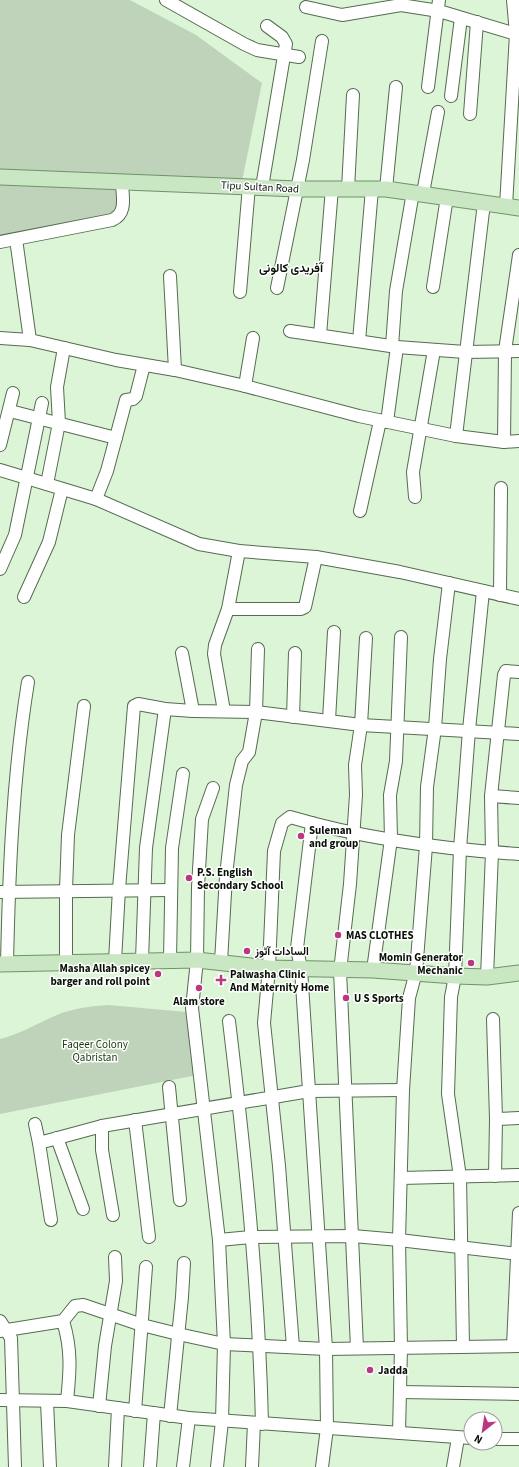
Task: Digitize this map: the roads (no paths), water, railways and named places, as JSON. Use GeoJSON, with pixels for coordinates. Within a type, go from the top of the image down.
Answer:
{"type":"FeatureCollection","features":[{"type":"Feature","properties":{"kind":"main road","name":"Tipu Sultan Road"},"geometry":{"type":"LineString","coordinates":[[0,177],[255,186],[298,189],[379,189],[418,193],[512,207]]}},
{"type":"Feature","properties":{"kind":"main road"},"geometry":{"type":"LineString","coordinates":[[4,964],[66,961],[197,960],[269,968],[373,970],[456,976],[486,977],[519,973]]}},
{"type":"Feature","properties":{"kind":"street"},"geometry":{"type":"LineString","coordinates":[[512,207],[518,34],[513,0]]}},
{"type":"Feature","properties":{"kind":"street"},"geometry":{"type":"LineString","coordinates":[[173,2],[244,44],[257,50],[284,56],[298,57]]}},
{"type":"Feature","properties":{"kind":"street"},"geometry":{"type":"LineString","coordinates":[[306,7],[342,15],[401,5],[439,6],[461,18],[518,34]]}},
{"type":"Feature","properties":{"kind":"street"},"geometry":{"type":"LineString","coordinates":[[428,86],[439,6]]}},
{"type":"Feature","properties":{"kind":"street"},"geometry":{"type":"LineString","coordinates":[[451,96],[461,18]]}},
{"type":"Feature","properties":{"kind":"street"},"geometry":{"type":"LineString","coordinates":[[470,114],[477,22]]}},
{"type":"Feature","properties":{"kind":"street"},"geometry":{"type":"LineString","coordinates":[[240,292],[255,186],[286,44],[284,40],[267,26]]}},
{"type":"Feature","properties":{"kind":"street"},"geometry":{"type":"LineString","coordinates":[[277,288],[298,189],[322,41]]}},
{"type":"Feature","properties":{"kind":"street"},"geometry":{"type":"LineString","coordinates":[[359,341],[379,189],[396,87]]}},
{"type":"Feature","properties":{"kind":"street"},"geometry":{"type":"LineString","coordinates":[[348,189],[353,95]]}},
{"type":"Feature","properties":{"kind":"street"},"geometry":{"type":"LineString","coordinates":[[360,511],[383,421],[394,347],[396,291],[438,112]]}},
{"type":"Feature","properties":{"kind":"street"},"geometry":{"type":"LineString","coordinates":[[0,242],[112,220],[119,217],[123,210],[122,182]]}},
{"type":"Feature","properties":{"kind":"street"},"geometry":{"type":"LineString","coordinates":[[320,335],[332,188]]}},
{"type":"Feature","properties":{"kind":"street"},"geometry":{"type":"LineString","coordinates":[[433,287],[447,197]]}},
{"type":"Feature","properties":{"kind":"street"},"geometry":{"type":"LineString","coordinates":[[456,436],[484,203]]}},
{"type":"Feature","properties":{"kind":"street"},"geometry":{"type":"LineString","coordinates":[[16,239],[30,340]]}},
{"type":"Feature","properties":{"kind":"street"},"geometry":{"type":"LineString","coordinates":[[504,442],[505,351],[519,255]]}},
{"type":"Feature","properties":{"kind":"street"},"geometry":{"type":"LineString","coordinates":[[170,276],[175,370]]}},
{"type":"Feature","properties":{"kind":"street"},"geometry":{"type":"LineString","coordinates":[[290,331],[394,347],[465,352],[519,351]]}},
{"type":"Feature","properties":{"kind":"street"},"geometry":{"type":"LineString","coordinates":[[0,338],[30,340],[144,365],[175,370],[420,429],[456,436],[504,442],[519,441]]}},
{"type":"Feature","properties":{"kind":"street"},"geometry":{"type":"LineString","coordinates":[[245,386],[253,338]]}},
{"type":"Feature","properties":{"kind":"street"},"geometry":{"type":"LineString","coordinates":[[47,484],[59,423],[57,387],[64,348]]}},
{"type":"Feature","properties":{"kind":"street"},"geometry":{"type":"LineString","coordinates":[[415,497],[413,472],[434,350]]}},
{"type":"Feature","properties":{"kind":"street"},"geometry":{"type":"LineString","coordinates":[[96,498],[107,471],[126,400],[133,399],[136,396],[144,365]]}},
{"type":"Feature","properties":{"kind":"street"},"geometry":{"type":"LineString","coordinates":[[0,445],[10,411],[13,393]]}},
{"type":"Feature","properties":{"kind":"street"},"geometry":{"type":"LineString","coordinates":[[0,569],[15,535],[40,419],[42,403]]}},
{"type":"Feature","properties":{"kind":"street"},"geometry":{"type":"LineString","coordinates":[[10,411],[116,438]]}},
{"type":"Feature","properties":{"kind":"street"},"geometry":{"type":"LineString","coordinates":[[0,470],[26,479],[96,498],[199,544],[239,551],[316,557],[400,572],[519,599]]}},
{"type":"Feature","properties":{"kind":"street"},"geometry":{"type":"LineString","coordinates":[[500,595],[501,488]]}},
{"type":"Feature","properties":{"kind":"street"},"geometry":{"type":"LineString","coordinates":[[24,597],[49,542],[62,489]]}},
{"type":"Feature","properties":{"kind":"street"},"geometry":{"type":"LineString","coordinates":[[224,711],[214,654],[215,645],[228,609],[239,551]]}},
{"type":"Feature","properties":{"kind":"street"},"geometry":{"type":"LineString","coordinates":[[228,609],[301,609],[305,607],[316,557]]}},
{"type":"Feature","properties":{"kind":"street"},"geometry":{"type":"LineString","coordinates":[[399,1433],[399,1240],[403,1090],[409,998],[416,972],[426,846],[427,787],[435,728],[440,659],[449,583]]}},
{"type":"Feature","properties":{"kind":"street"},"geometry":{"type":"LineString","coordinates":[[463,1346],[460,1177],[448,1094],[451,998],[456,976],[460,849],[469,730],[483,592]]}},
{"type":"Feature","properties":{"kind":"street"},"geometry":{"type":"LineString","coordinates":[[329,720],[334,632]]}},
{"type":"Feature","properties":{"kind":"street"},"geometry":{"type":"LineString","coordinates":[[373,970],[391,839],[390,795],[396,760],[401,637]]}},
{"type":"Feature","properties":{"kind":"street"},"geometry":{"type":"LineString","coordinates":[[357,1348],[340,970],[350,884],[356,795],[354,766],[361,725],[366,638]]}},
{"type":"Feature","properties":{"kind":"street"},"geometry":{"type":"LineString","coordinates":[[221,962],[226,876],[236,785],[242,762],[249,752],[256,712],[258,649]]}},
{"type":"Feature","properties":{"kind":"street"},"geometry":{"type":"LineString","coordinates":[[182,652],[193,711]]}},
{"type":"Feature","properties":{"kind":"street"},"geometry":{"type":"LineString","coordinates":[[293,717],[295,653]]}},
{"type":"Feature","properties":{"kind":"street"},"geometry":{"type":"LineString","coordinates":[[486,977],[492,852],[491,796],[497,732],[504,675],[506,671],[509,670],[519,672]]}},
{"type":"Feature","properties":{"kind":"street"},"geometry":{"type":"LineString","coordinates":[[4,964],[4,892],[22,719],[28,682]]}},
{"type":"Feature","properties":{"kind":"street"},"geometry":{"type":"LineString","coordinates":[[116,961],[119,889],[132,709],[138,704],[165,709],[193,711],[256,712],[361,725],[435,728],[519,734]]}},
{"type":"Feature","properties":{"kind":"street"},"geometry":{"type":"LineString","coordinates":[[66,961],[68,835],[84,706]]}},
{"type":"Feature","properties":{"kind":"street"},"geometry":{"type":"LineString","coordinates":[[142,960],[146,848],[165,709]]}},
{"type":"Feature","properties":{"kind":"street"},"geometry":{"type":"LineString","coordinates":[[170,960],[172,848],[183,774]]}},
{"type":"Feature","properties":{"kind":"street"},"geometry":{"type":"LineString","coordinates":[[213,788],[202,819],[198,887],[197,960],[192,1008],[219,1240],[224,1344],[222,1421],[217,1467]]}},
{"type":"Feature","properties":{"kind":"street"},"geometry":{"type":"LineString","coordinates":[[491,796],[519,798]]}},
{"type":"Feature","properties":{"kind":"street"},"geometry":{"type":"LineString","coordinates":[[293,1347],[272,1096],[264,1023],[269,968],[274,851],[282,823],[286,818],[290,817],[312,823],[426,846],[519,854]]}},
{"type":"Feature","properties":{"kind":"street"},"geometry":{"type":"LineString","coordinates":[[312,823],[297,948],[301,969],[326,1349],[327,1428],[322,1467]]}},
{"type":"Feature","properties":{"kind":"street"},"geometry":{"type":"LineString","coordinates":[[4,892],[119,889],[171,890]]}},
{"type":"Feature","properties":{"kind":"street"},"geometry":{"type":"LineString","coordinates":[[493,1019],[496,1119],[495,1176]]}},
{"type":"Feature","properties":{"kind":"street"},"geometry":{"type":"LineString","coordinates":[[229,1021],[239,1103],[260,1346],[258,1423],[252,1467]]}},
{"type":"Feature","properties":{"kind":"street"},"geometry":{"type":"LineString","coordinates":[[169,1086],[180,1200]]}},
{"type":"Feature","properties":{"kind":"street"},"geometry":{"type":"LineString","coordinates":[[39,1143],[102,1126],[272,1096],[309,1091],[403,1090]]}},
{"type":"Feature","properties":{"kind":"street"},"geometry":{"type":"LineString","coordinates":[[496,1119],[519,1118]]}},
{"type":"Feature","properties":{"kind":"street"},"geometry":{"type":"LineString","coordinates":[[135,1120],[149,1237]]}},
{"type":"Feature","properties":{"kind":"street"},"geometry":{"type":"LineString","coordinates":[[35,1124],[51,1220]]}},
{"type":"Feature","properties":{"kind":"street"},"geometry":{"type":"LineString","coordinates":[[102,1126],[102,1150],[113,1215]]}},
{"type":"Feature","properties":{"kind":"street"},"geometry":{"type":"LineString","coordinates":[[57,1138],[83,1209]]}},
{"type":"Feature","properties":{"kind":"street"},"geometry":{"type":"LineString","coordinates":[[401,1178],[519,1175]]}},
{"type":"Feature","properties":{"kind":"street"},"geometry":{"type":"LineString","coordinates":[[2,1327],[63,1321],[76,1306],[83,1305],[142,1325],[224,1344],[326,1349],[400,1346],[516,1346],[519,1213]]}},
{"type":"Feature","properties":{"kind":"street"},"geometry":{"type":"LineString","coordinates":[[219,1240],[251,1237],[318,1238],[352,1236],[518,1254]]}},
{"type":"Feature","properties":{"kind":"street"},"geometry":{"type":"LineString","coordinates":[[99,1406],[105,1346],[116,1281],[115,1257]]}},
{"type":"Feature","properties":{"kind":"street"},"geometry":{"type":"LineString","coordinates":[[170,1416],[184,1263]]}},
{"type":"Feature","properties":{"kind":"street"},"geometry":{"type":"LineString","coordinates":[[135,1411],[146,1267]]}},
{"type":"Feature","properties":{"kind":"street"},"geometry":{"type":"LineString","coordinates":[[63,1321],[69,1340],[71,1364],[68,1401]]}},
{"type":"Feature","properties":{"kind":"street"},"geometry":{"type":"LineString","coordinates":[[2,1327],[12,1338],[15,1467]]}},
{"type":"Feature","properties":{"kind":"street"},"geometry":{"type":"LineString","coordinates":[[400,1392],[519,1394]]}},
{"type":"Feature","properties":{"kind":"street"},"geometry":{"type":"LineString","coordinates":[[0,1400],[47,1402],[68,1401],[189,1418],[463,1438]]}},
{"type":"Feature","properties":{"kind":"street"},"geometry":{"type":"LineString","coordinates":[[47,1402],[50,1467]]}},
{"type":"Feature","properties":{"kind":"street"},"geometry":{"type":"LineString","coordinates":[[115,1467],[118,1408]]}},
{"type":"Feature","properties":{"kind":"street"},"geometry":{"type":"LineString","coordinates":[[150,1467],[154,1413]]}},
{"type":"Feature","properties":{"kind":"street"},"geometry":{"type":"LineString","coordinates":[[183,1467],[189,1418]]}},
{"type":"Feature","properties":{"kind":"street"},"geometry":{"type":"LineString","coordinates":[[453,1467],[458,1438]]}},
{"type":"Feature","properties":{"kind":"street"},"geometry":{"type":"LineString","coordinates":[[503,1439],[519,1439]]}},
{"type":"Feature","properties":{"kind":"place","name":"Suleman and group"},"geometry":{"type":"Point","coordinates":[301,836]}},
{"type":"Feature","properties":{"kind":"place","name":"P.S. English Secondary School"},"geometry":{"type":"Point","coordinates":[189,878]}},
{"type":"Feature","properties":{"kind":"place","name":"MAS CLOTHES"},"geometry":{"type":"Point","coordinates":[338,935]}},
{"type":"Feature","properties":{"kind":"place","name":"السادات آٹوز"},"geometry":{"type":"Point","coordinates":[247,951]}},
{"type":"Feature","properties":{"kind":"place","name":"Momin Generator Mechanic"},"geometry":{"type":"Point","coordinates":[471,963]}},
{"type":"Feature","properties":{"kind":"place","name":"Masha Allah spicey barger and roll point"},"geometry":{"type":"Point","coordinates":[158,974]}},
{"type":"Feature","properties":{"kind":"place","name":"Palwasha Clinic And Maternity Home"},"geometry":{"type":"Point","coordinates":[221,980]}},
{"type":"Feature","properties":{"kind":"place","name":"Alam store"},"geometry":{"type":"Point","coordinates":[199,988]}},
{"type":"Feature","properties":{"kind":"place","name":"U S Sports"},"geometry":{"type":"Point","coordinates":[346,998]}},
{"type":"Feature","properties":{"kind":"place","name":"Jadda"},"geometry":{"type":"Point","coordinates":[370,1370]}},
{"type":"Feature","properties":{"kind":"district","name":"آفریدی کالونی"},"geometry":{"type":"Point","coordinates":[291,268]}},
{"type":"Feature","properties":{"kind":"park label","name":"Faqeer Colony Qabristan"},"geometry":{"type":"Point","coordinates":[95,1050]}}]}
